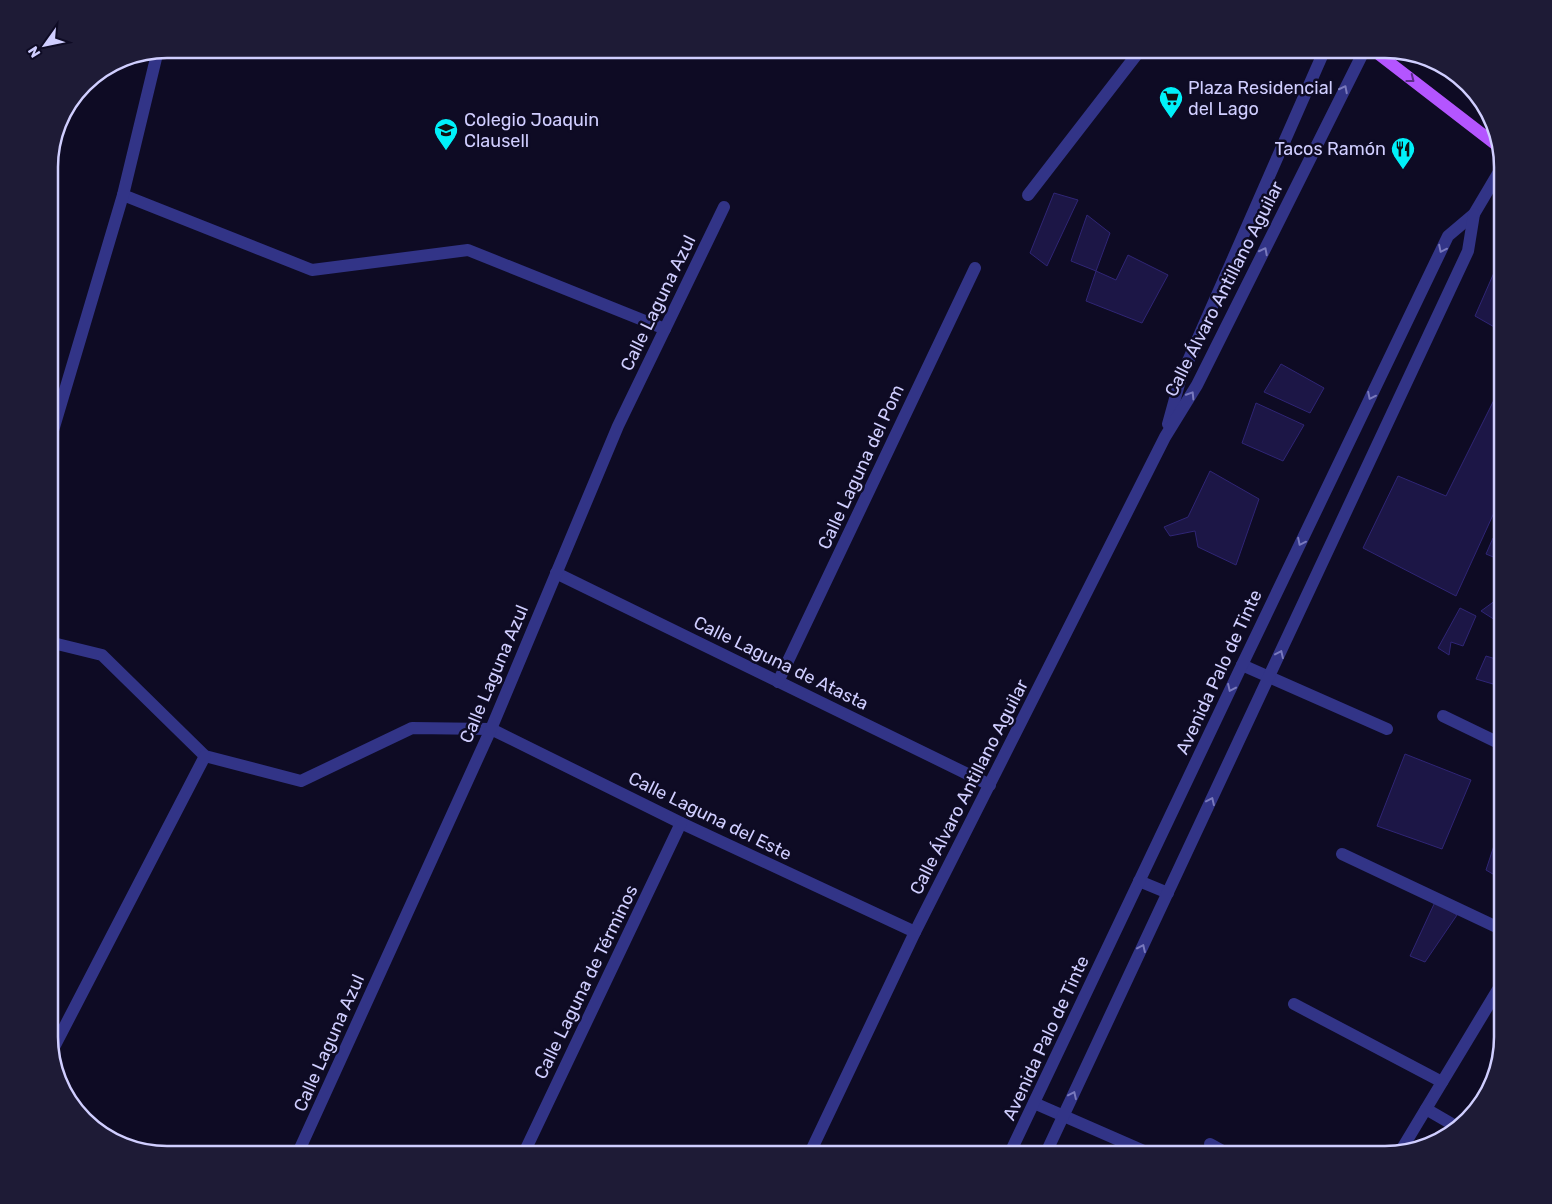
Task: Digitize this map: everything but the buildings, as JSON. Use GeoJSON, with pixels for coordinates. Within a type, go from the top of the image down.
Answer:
{"type":"FeatureCollection","features":[{"type":"Feature","properties":{"kind":"main road"},"geometry":{"type":"LineString","coordinates":[[1384,58],[1492,141]]}},
{"type":"Feature","properties":{"kind":"street"},"geometry":{"type":"LineString","coordinates":[[58,414],[123,195],[156,58]]}},
{"type":"Feature","properties":{"kind":"street"},"geometry":{"type":"LineString","coordinates":[[1028,195],[1134,58]]}},
{"type":"Feature","properties":{"kind":"street","name":"Calle Álvaro Antillano Aguilar"},"geometry":{"type":"LineString","coordinates":[[1165,437],[1181,377],[1321,58]]}},
{"type":"Feature","properties":{"kind":"street","name":"Calle Álvaro Antillano Aguilar"},"geometry":{"type":"LineString","coordinates":[[813,1146],[915,932],[1165,437],[1197,385],[1360,58]]}},
{"type":"Feature","properties":{"kind":"street","name":"Avenida Palo de Tinte"},"geometry":{"type":"LineString","coordinates":[[1014,1146],[1448,236],[1474,214],[1494,180]]}},
{"type":"Feature","properties":{"kind":"street"},"geometry":{"type":"LineString","coordinates":[[123,195],[312,270],[468,250],[665,329]]}},
{"type":"Feature","properties":{"kind":"street","name":"Calle Laguna Azul"},"geometry":{"type":"LineString","coordinates":[[301,1146],[491,729],[618,426],[724,207]]}},
{"type":"Feature","properties":{"kind":"street","name":"Avenida Palo de Tinte"},"geometry":{"type":"LineString","coordinates":[[1049,1146],[1468,251],[1474,214]]}},
{"type":"Feature","properties":{"kind":"street","name":"Calle Laguna del Pom"},"geometry":{"type":"LineString","coordinates":[[778,682],[975,268]]}},
{"type":"Feature","properties":{"kind":"street","name":"Calle Laguna de Atasta"},"geometry":{"type":"LineString","coordinates":[[556,573],[990,785]]}},
{"type":"Feature","properties":{"kind":"street"},"geometry":{"type":"LineString","coordinates":[[58,644],[102,655],[205,756],[301,781],[412,728],[491,729]]}},
{"type":"Feature","properties":{"kind":"street"},"geometry":{"type":"LineString","coordinates":[[1242,665],[1387,729]]}},
{"type":"Feature","properties":{"kind":"street"},"geometry":{"type":"LineString","coordinates":[[1443,716],[1494,741]]}},
{"type":"Feature","properties":{"kind":"street","name":"Calle Laguna del Este"},"geometry":{"type":"LineString","coordinates":[[491,729],[681,823],[915,932]]}},
{"type":"Feature","properties":{"kind":"street"},"geometry":{"type":"LineString","coordinates":[[58,1040],[205,756]]}},
{"type":"Feature","properties":{"kind":"street","name":"Calle Laguna de Términos"},"geometry":{"type":"LineString","coordinates":[[527,1146],[681,823]]}},
{"type":"Feature","properties":{"kind":"street"},"geometry":{"type":"LineString","coordinates":[[1342,854],[1494,926]]}},
{"type":"Feature","properties":{"kind":"street"},"geometry":{"type":"LineString","coordinates":[[1139,881],[1168,893]]}},
{"type":"Feature","properties":{"kind":"street"},"geometry":{"type":"LineString","coordinates":[[1405,1144],[1494,996]]}},
{"type":"Feature","properties":{"kind":"street"},"geometry":{"type":"LineString","coordinates":[[1294,1004],[1442,1082]]}},
{"type":"Feature","properties":{"kind":"street"},"geometry":{"type":"LineString","coordinates":[[1034,1103],[1133,1146]]}},
{"type":"Feature","properties":{"kind":"street"},"geometry":{"type":"LineString","coordinates":[[1426,1109],[1451,1124]]}},
{"type":"Feature","properties":{"kind":"street"},"geometry":{"type":"LineString","coordinates":[[1210,1144],[1214,1146]]}},
{"type":"Feature","properties":{"kind":"place","name":"Plaza Residencial del Lago"},"geometry":{"type":"Point","coordinates":[1171,119]}},
{"type":"Feature","properties":{"kind":"place","name":"Colegio Joaquin Clausell"},"geometry":{"type":"Point","coordinates":[446,151]}},
{"type":"Feature","properties":{"kind":"place","name":"Tacos Ramón"},"geometry":{"type":"Point","coordinates":[1403,170]}}]}
